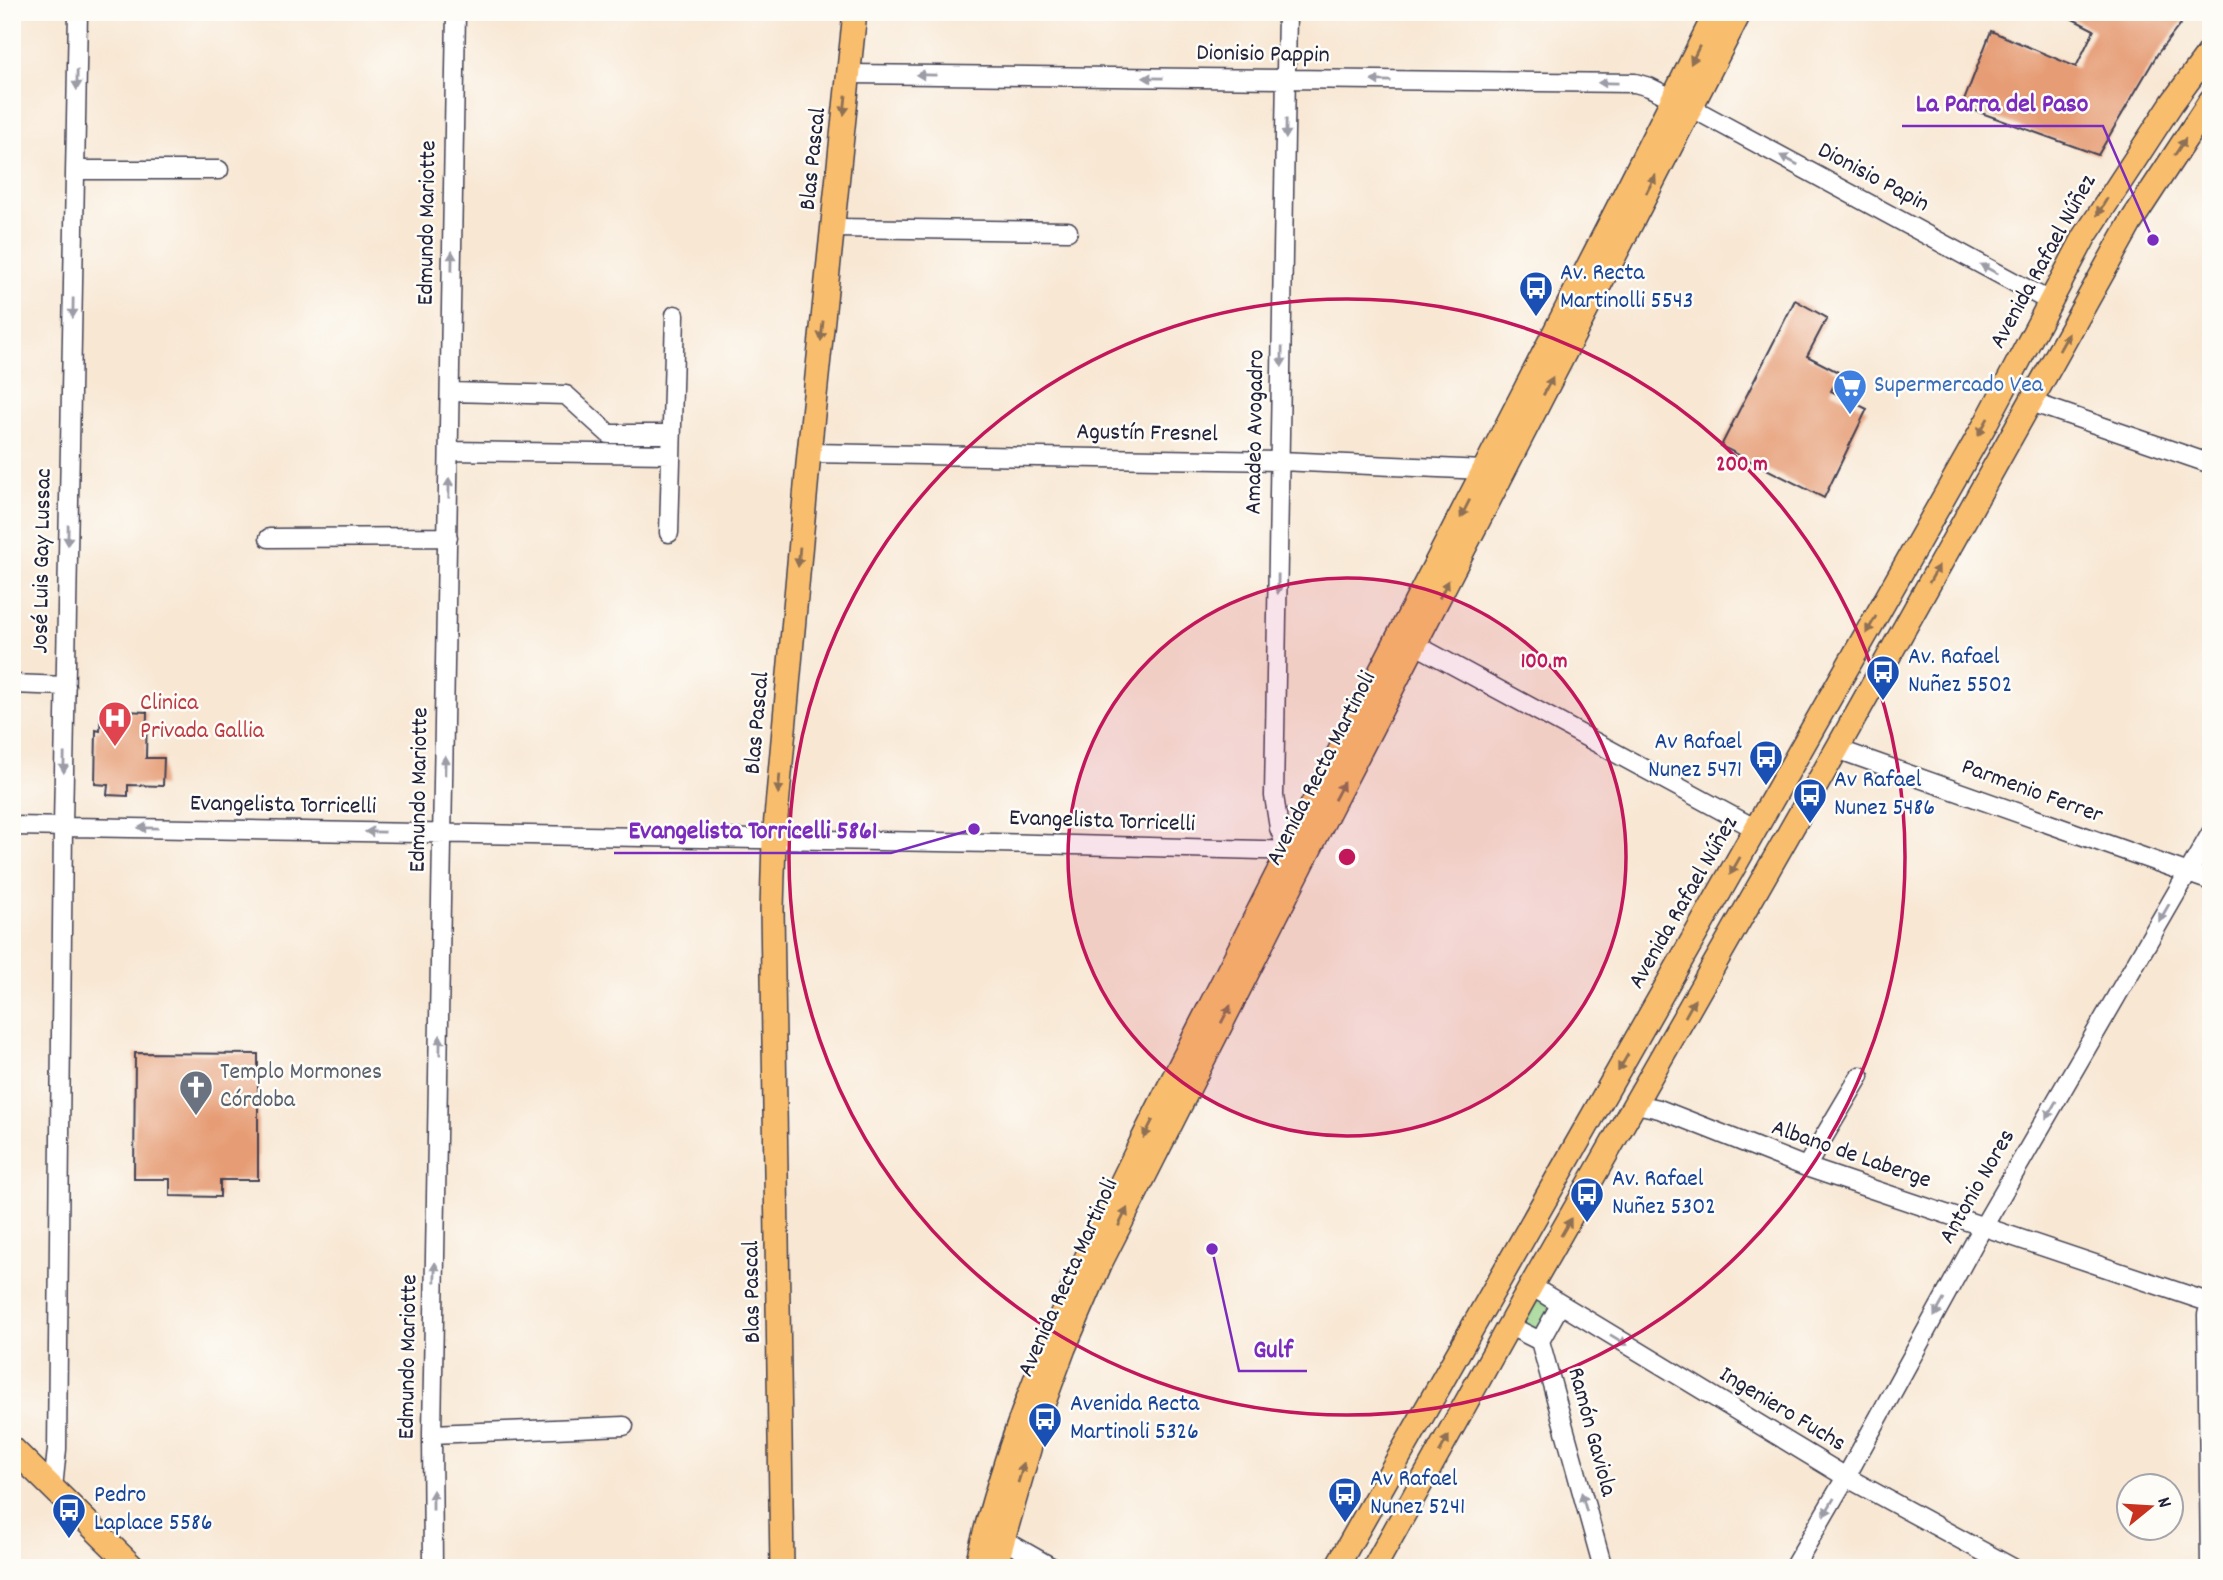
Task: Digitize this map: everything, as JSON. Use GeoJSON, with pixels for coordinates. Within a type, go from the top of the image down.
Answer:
{"type":"FeatureCollection","features":[{"type":"Feature","properties":{"kind":"main road","name":"Blas Pascal"},"geometry":{"type":"LineString","coordinates":[[782,1568],[772,909],[774,840],[809,453],[855,12]]}},
{"type":"Feature","properties":{"kind":"main road","name":"Avenida Recta Martinoli"},"geometry":{"type":"LineString","coordinates":[[976,1568],[993,1537],[1064,1348],[1101,1262],[1247,974],[1249,950],[1293,865],[1293,856],[1416,645],[1682,103],[1716,12]]}},
{"type":"Feature","properties":{"kind":"main road","name":"Avenida Recta Martinoli"},"geometry":{"type":"LineString","coordinates":[[995,1568],[993,1537],[1022,1414],[1048,1344],[1085,1258],[1298,851],[1484,470],[1682,103],[1740,12]]}},
{"type":"Feature","properties":{"kind":"main road","name":"Avenida Rafael Núñez"},"geometry":{"type":"LineString","coordinates":[[1336,1568],[1986,422],[2049,301],[2111,193],[2211,50]]}},
{"type":"Feature","properties":{"kind":"main road"},"geometry":{"type":"LineString","coordinates":[[1374,1568],[2131,222],[2211,100]]}},
{"type":"Feature","properties":{"kind":"main road"},"geometry":{"type":"LineString","coordinates":[[1531,1286],[1526,1276],[1526,1264],[1587,1156],[1588,1124]]}},
{"type":"Feature","properties":{"kind":"main road"},"geometry":{"type":"LineString","coordinates":[[1468,1336],[1485,1326],[1510,1326]]}},
{"type":"Feature","properties":{"kind":"main road"},"geometry":{"type":"LineString","coordinates":[[12,1448],[122,1563]]}},
{"type":"Feature","properties":{"kind":"street","name":"José Luis Gay Lussac"},"geometry":{"type":"LineString","coordinates":[[53,1488],[57,1449],[63,826],[78,12]]}},
{"type":"Feature","properties":{"kind":"street","name":"Edmundo Mariotte"},"geometry":{"type":"LineString","coordinates":[[433,1568],[432,1434],[456,12]]}},
{"type":"Feature","properties":{"kind":"street","name":"Amadeo Avogadro"},"geometry":{"type":"LineString","coordinates":[[1287,12],[1274,796],[1279,828],[1298,851]]}},
{"type":"Feature","properties":{"kind":"street","name":"Dionisio Pappin"},"geometry":{"type":"LineString","coordinates":[[849,74],[1635,83],[1682,103]]}},
{"type":"Feature","properties":{"kind":"street","name":"Dionisio Papin"},"geometry":{"type":"LineString","coordinates":[[1682,103],[2049,301]]}},
{"type":"Feature","properties":{"kind":"street"},"geometry":{"type":"LineString","coordinates":[[75,170],[219,170]]}},
{"type":"Feature","properties":{"kind":"street"},"geometry":{"type":"LineString","coordinates":[[833,228],[1068,231]]}},
{"type":"Feature","properties":{"kind":"street"},"geometry":{"type":"LineString","coordinates":[[669,533],[675,315]]}},
{"type":"Feature","properties":{"kind":"street"},"geometry":{"type":"LineString","coordinates":[[450,393],[566,395],[608,434],[672,434]]}},
{"type":"Feature","properties":{"kind":"street"},"geometry":{"type":"LineString","coordinates":[[2031,402],[2211,464]]}},
{"type":"Feature","properties":{"kind":"street"},"geometry":{"type":"LineString","coordinates":[[608,434],[609,453]]}},
{"type":"Feature","properties":{"kind":"street"},"geometry":{"type":"LineString","coordinates":[[449,451],[671,454]]}},
{"type":"Feature","properties":{"kind":"street","name":"Agustín Fresnel"},"geometry":{"type":"LineString","coordinates":[[809,453],[1280,461],[1484,470]]}},
{"type":"Feature","properties":{"kind":"street"},"geometry":{"type":"LineString","coordinates":[[269,538],[448,537]]}},
{"type":"Feature","properties":{"kind":"street"},"geometry":{"type":"LineString","coordinates":[[1416,645],[1756,829]]}},
{"type":"Feature","properties":{"kind":"street"},"geometry":{"type":"LineString","coordinates":[[12,684],[66,686]]}},
{"type":"Feature","properties":{"kind":"street","name":"Parmenio Ferrer"},"geometry":{"type":"LineString","coordinates":[[1837,749],[2211,881]]}},
{"type":"Feature","properties":{"kind":"street","name":"Evangelista Torricelli"},"geometry":{"type":"LineString","coordinates":[[12,826],[1298,851]]}},
{"type":"Feature","properties":{"kind":"street","name":"Antonio Nores"},"geometry":{"type":"LineString","coordinates":[[1793,1568],[1983,1227],[2211,832]]}},
{"type":"Feature","properties":{"kind":"street"},"geometry":{"type":"LineString","coordinates":[[1806,1167],[1860,1076]]}},
{"type":"Feature","properties":{"kind":"street","name":"Albano de Laberge"},"geometry":{"type":"LineString","coordinates":[[1636,1104],[1659,1109],[1806,1167],[2210,1302]]}},
{"type":"Feature","properties":{"kind":"street","name":"Ingeniero Fuchs"},"geometry":{"type":"LineString","coordinates":[[1531,1286],[1846,1477],[2013,1568]]}},
{"type":"Feature","properties":{"kind":"street"},"geometry":{"type":"LineString","coordinates":[[2210,1302],[2207,1315],[2210,1568]]}},
{"type":"Feature","properties":{"kind":"street"},"geometry":{"type":"LineString","coordinates":[[1510,1326],[1540,1341],[1560,1305]]}},
{"type":"Feature","properties":{"kind":"street","name":"Ramón Gaviola"},"geometry":{"type":"LineString","coordinates":[[1540,1341],[1602,1568]]}},
{"type":"Feature","properties":{"kind":"street"},"geometry":{"type":"LineString","coordinates":[[432,1434],[624,1426]]}},
{"type":"Feature","properties":{"kind":"street"},"geometry":{"type":"LineString","coordinates":[[993,1537],[1053,1568]]}},
{"type":"Feature","properties":{"kind":"green space"},"geometry":{"type":"Polygon","coordinates":[[[1537,1298],[1555,1308],[1541,1336],[1521,1325],[1537,1298]]]}},
{"type":"Feature","properties":{"kind":"building"},"geometry":{"type":"Polygon","coordinates":[[[2059,12],[2190,12],[2158,53],[2098,155],[1962,106],[1991,31],[2076,67],[2094,30],[2059,12]]]}},
{"type":"Feature","properties":{"kind":"building"},"geometry":{"type":"Polygon","coordinates":[[[1795,300],[1827,318],[1807,356],[1840,373],[1831,391],[1867,409],[1824,498],[1721,446],[1795,300]]]}},
{"type":"Feature","properties":{"kind":"building","name":"Clinica Privada Gallia"},"geometry":{"type":"Polygon","coordinates":[[[101,710],[147,712],[146,758],[164,758],[163,786],[128,785],[128,796],[107,795],[108,785],[95,784],[96,730],[100,731],[101,710]]]}},
{"type":"Feature","properties":{"kind":"building","name":"Templo Mormones Córdoba"},"geometry":{"type":"Polygon","coordinates":[[[135,1053],[258,1054],[258,1180],[220,1180],[220,1197],[170,1196],[170,1179],[134,1179],[135,1053]]]}},
{"type":"Feature","properties":{"kind":"place","name":"La Parra del Paso"},"geometry":{"type":"Point","coordinates":[2153,240]}},
{"type":"Feature","properties":{"kind":"place","name":"Av. Recta Martinolli 5543"},"geometry":{"type":"Point","coordinates":[1536,318]}},
{"type":"Feature","properties":{"kind":"place","name":"Supermercado Vea"},"geometry":{"type":"Point","coordinates":[1850,416]}},
{"type":"Feature","properties":{"kind":"place","name":"Av. Rafael Nuñez 5502"},"geometry":{"type":"Point","coordinates":[1883,702]}},
{"type":"Feature","properties":{"kind":"place","name":"Clinica Privada Gallia"},"geometry":{"type":"Point","coordinates":[115,748]}},
{"type":"Feature","properties":{"kind":"place","name":"Av Rafael Nunez 5471"},"geometry":{"type":"Point","coordinates":[1766,787]}},
{"type":"Feature","properties":{"kind":"place","name":"Av Rafael Nunez 5486"},"geometry":{"type":"Point","coordinates":[1810,825]}},
{"type":"Feature","properties":{"kind":"place","name":"Evangelista Torricelli 5861"},"geometry":{"type":"Point","coordinates":[974,829]}},
{"type":"Feature","properties":{"kind":"place","name":"Templo Mormones Córdoba"},"geometry":{"type":"Point","coordinates":[196,1117]}},
{"type":"Feature","properties":{"kind":"place","name":"Av. Rafael Nuñez 5302"},"geometry":{"type":"Point","coordinates":[1587,1224]}},
{"type":"Feature","properties":{"kind":"place","name":"Gulf"},"geometry":{"type":"Point","coordinates":[1212,1249]}},
{"type":"Feature","properties":{"kind":"place","name":"Avenida Recta Martinoli 5326"},"geometry":{"type":"Point","coordinates":[1045,1449]}},
{"type":"Feature","properties":{"kind":"place","name":"Av Rafael Nunez 5241"},"geometry":{"type":"Point","coordinates":[1345,1524]}},
{"type":"Feature","properties":{"kind":"place","name":"Pedro Laplace 5586"},"geometry":{"type":"Point","coordinates":[69,1540]}}]}
